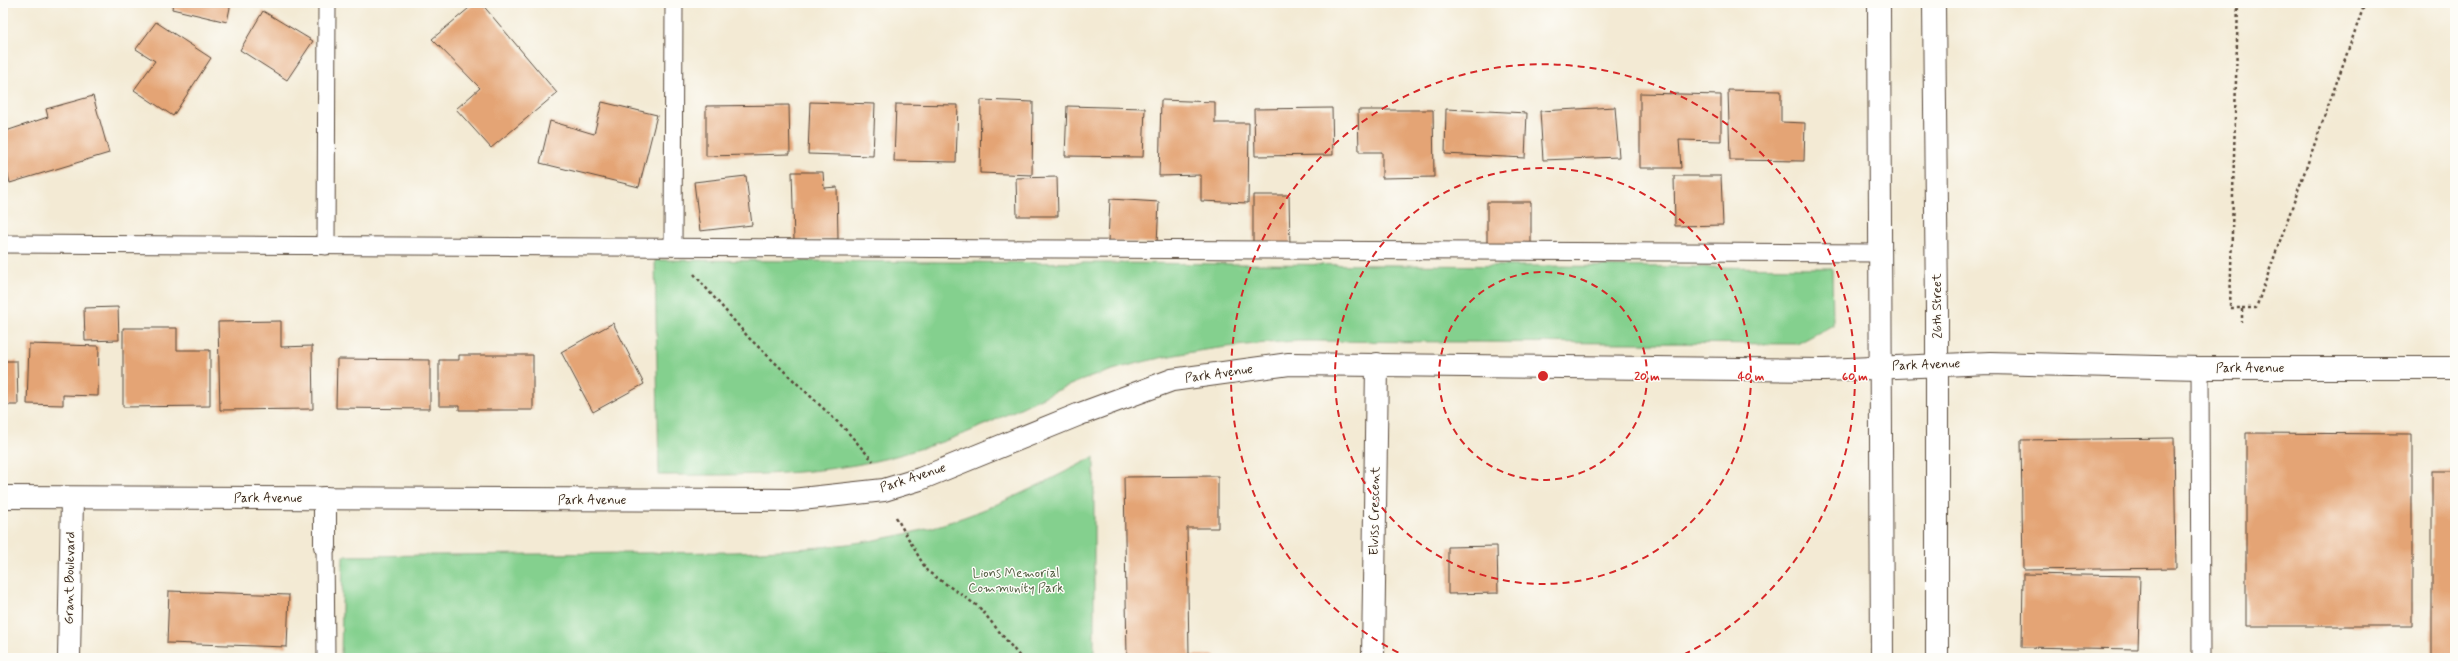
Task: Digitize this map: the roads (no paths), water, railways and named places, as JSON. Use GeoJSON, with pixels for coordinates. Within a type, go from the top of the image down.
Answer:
{"type":"FeatureCollection","features":[{"type":"Feature","properties":{"kind":"street"},"geometry":{"type":"LineString","coordinates":[[1879,3],[1882,367],[1882,658]]}},
{"type":"Feature","properties":{"kind":"street","name":"26th Street"},"geometry":{"type":"LineString","coordinates":[[1934,3],[1937,365],[1937,658]]}},
{"type":"Feature","properties":{"kind":"street","name":"Park Avenue"},"geometry":{"type":"LineString","coordinates":[[3,497],[775,501],[884,490],[920,479],[1080,414],[1172,380],[1289,364],[1825,370],[1990,363],[2200,368],[2455,368]]}},
{"type":"Feature","properties":{"kind":"street","name":"Elviss Crescent"},"geometry":{"type":"LineString","coordinates":[[1373,658],[1376,364]]}},
{"type":"Feature","properties":{"kind":"street","name":"Grant Boulevard"},"geometry":{"type":"LineString","coordinates":[[69,658],[72,498]]}},
{"type":"Feature","properties":{"kind":"street"},"geometry":{"type":"LineString","coordinates":[[325,498],[325,546]]}},
{"type":"Feature","properties":{"kind":"lane"},"geometry":{"type":"LineString","coordinates":[[326,246],[328,3]]}},
{"type":"Feature","properties":{"kind":"lane"},"geometry":{"type":"LineString","coordinates":[[673,247],[674,3]]}},
{"type":"Feature","properties":{"kind":"lane"},"geometry":{"type":"LineString","coordinates":[[3,244],[1881,253]]}},
{"type":"Feature","properties":{"kind":"lane"},"geometry":{"type":"LineString","coordinates":[[2200,368],[2201,658]]}},
{"type":"Feature","properties":{"kind":"lane"},"geometry":{"type":"LineString","coordinates":[[325,546],[326,658]]}},
{"type":"Feature","properties":{"kind":"park label","name":"Lions Memorial Community Park"},"geometry":{"type":"Point","coordinates":[1016,580]}}]}
